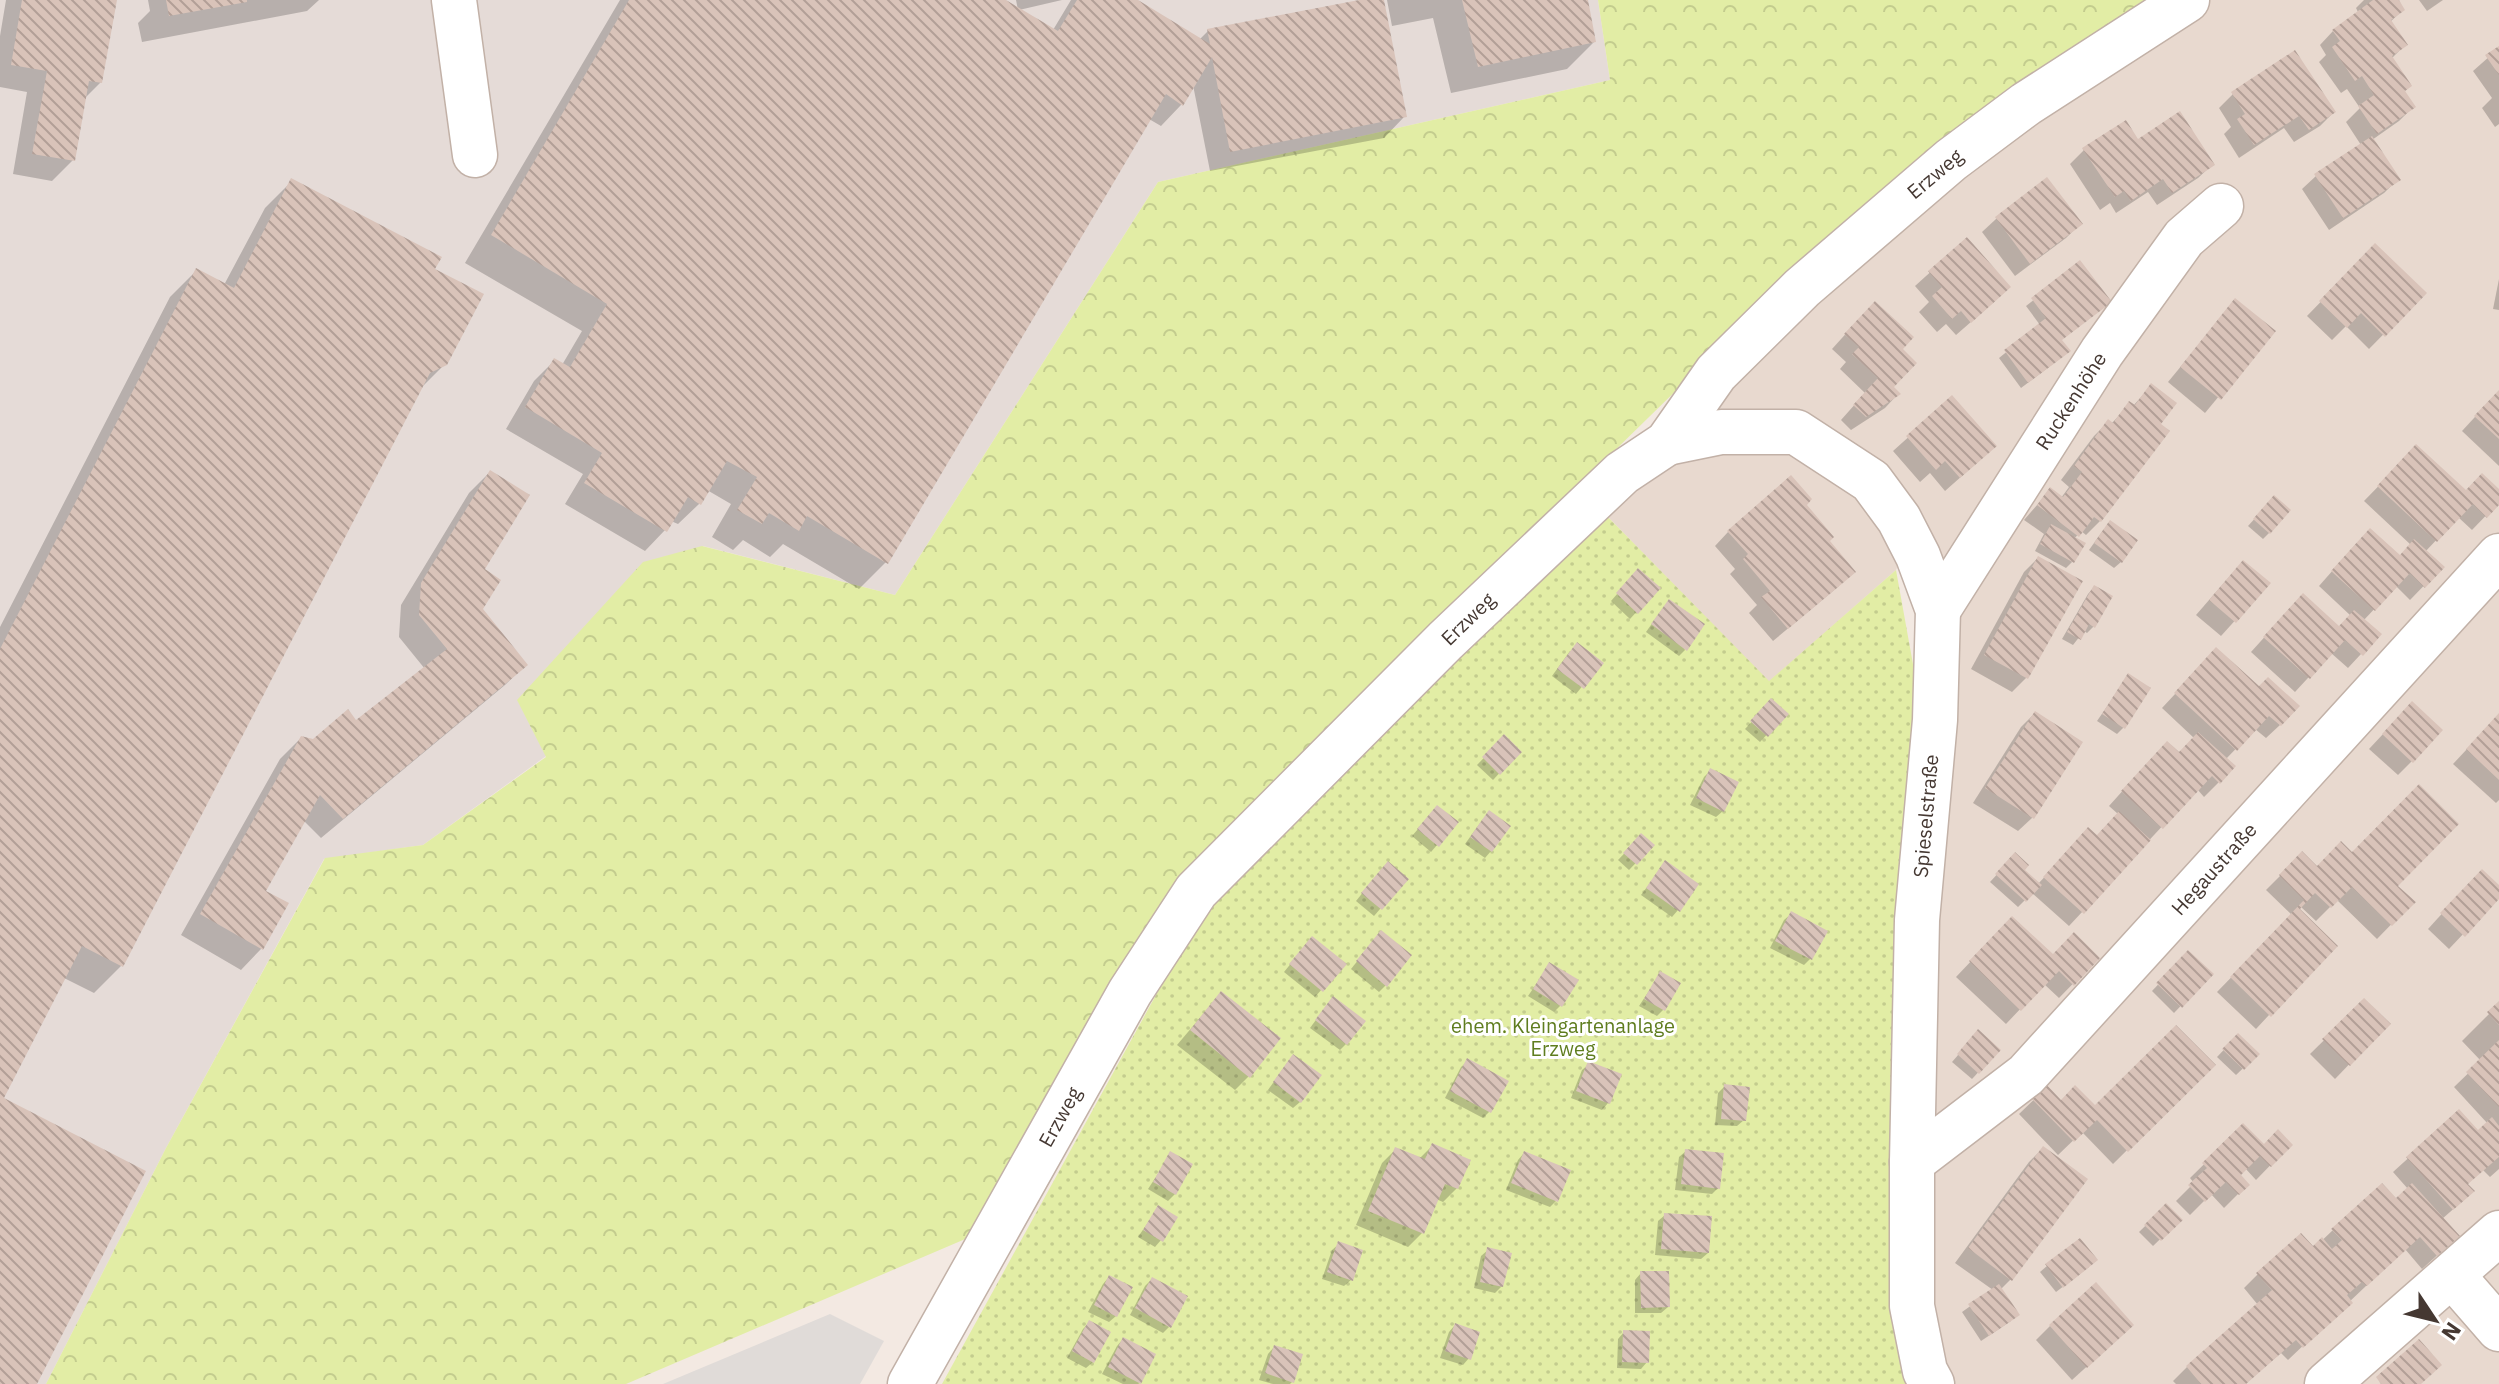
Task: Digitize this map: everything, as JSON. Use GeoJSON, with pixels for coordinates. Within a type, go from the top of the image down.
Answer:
{"type":"FeatureCollection","features":[{"type":"Feature","properties":{"kind":"street"},"geometry":{"type":"LineString","coordinates":[[454,0],[475,155]]}},
{"type":"Feature","properties":{"kind":"street","name":"Erzweg"},"geometry":{"type":"LineString","coordinates":[[910,1384],[1130,992],[1196,891],[1456,630],[1622,473],[1667,443],[1716,373],[1802,288],[1951,160],[2026,104],[2187,0]]}},
{"type":"Feature","properties":{"kind":"street","name":"Ruckenhöhe"},"geometry":{"type":"LineString","coordinates":[[1938,610],[2102,352],[2184,238],[2221,206]]}},
{"type":"Feature","properties":{"kind":"street","name":"Spieselstraße"},"geometry":{"type":"LineString","coordinates":[[1667,443],[1721,432],[1796,432],[1871,481],[1899,519],[1918,556],[1938,610],[1935,720],[1917,920],[1912,1162],[1912,1306],[1925,1371],[1932,1384]]}},
{"type":"Feature","properties":{"kind":"street","name":"Hegaustraße"},"geometry":{"type":"LineString","coordinates":[[1912,1162],[2026,1075],[2499,556]]}},
{"type":"Feature","properties":{"kind":"street"},"geometry":{"type":"LineString","coordinates":[[2327,1384],[2499,1233]]}},
{"type":"Feature","properties":{"kind":"street"},"geometry":{"type":"LineString","coordinates":[[2452,1275],[2499,1329]]}},
{"type":"Feature","properties":{"kind":"shaded area"},"geometry":{"type":"Polygon","coordinates":[[[0,0],[1598,0],[1610,80],[1158,182],[895,595],[703,546],[546,756],[423,845],[324,859],[166,1148],[46,1384],[0,1384],[0,0]]]}},
{"type":"Feature","properties":{"kind":"shaded area"},"geometry":{"type":"Polygon","coordinates":[[[2210,0],[2499,0],[2499,1384],[1943,1384],[1927,1328],[1926,1136],[1953,621],[1880,471],[1694,425],[1726,383],[2034,112],[2210,0]]]}},
{"type":"Feature","properties":{"kind":"shaded area"},"geometry":{"type":"Polygon","coordinates":[[[1791,446],[1864,491],[1903,553],[1896,570],[1769,682],[1607,516],[1669,456],[1791,446]]]}},
{"type":"Feature","properties":{"kind":"shaded area"},"geometry":{"type":"Polygon","coordinates":[[[830,1314],[884,1341],[860,1384],[663,1384],[830,1314]]]}},
{"type":"Feature","properties":{"kind":"green space"},"geometry":{"type":"Polygon","coordinates":[[[1598,0],[2159,0],[1789,280],[1268,790],[970,1237],[626,1384],[46,1384],[166,1148],[325,858],[423,845],[546,757],[517,700],[643,562],[702,546],[895,595],[1158,182],[1610,80],[1598,0]]]}},
{"type":"Feature","properties":{"kind":"green space","name":"ehem. Kleingartenanlage Erzweg"},"geometry":{"type":"Polygon","coordinates":[[[1607,516],[1769,681],[1896,570],[1922,714],[1916,1384],[942,1384],[1206,904],[1607,516]]]}},
{"type":"Feature","properties":{"kind":"building"},"geometry":{"type":"Polygon","coordinates":[[[22,0],[117,0],[102,83],[89,81],[75,161],[32,154],[47,71],[11,65],[22,0]]]}},
{"type":"Feature","properties":{"kind":"building"},"geometry":{"type":"Polygon","coordinates":[[[166,0],[247,0],[247,2],[169,16],[166,0]]]}},
{"type":"Feature","properties":{"kind":"building"},"geometry":{"type":"Polygon","coordinates":[[[629,0],[1006,0],[1058,31],[1077,0],[1138,0],[1210,44],[1207,29],[1359,0],[1384,0],[1407,117],[1230,152],[1212,57],[1183,106],[1166,94],[888,564],[807,516],[799,531],[769,513],[762,524],[737,510],[757,477],[727,461],[701,505],[688,497],[667,532],[584,483],[602,453],[525,407],[554,358],[570,367],[607,304],[491,235],[629,0]]]}},
{"type":"Feature","properties":{"kind":"building"},"geometry":{"type":"Polygon","coordinates":[[[1462,0],[1588,0],[1596,42],[1478,67],[1462,0]]]}},
{"type":"Feature","properties":{"kind":"building"},"geometry":{"type":"Polygon","coordinates":[[[2373,0],[2399,0],[2405,10],[2391,20],[2408,45],[2392,56],[2412,86],[2405,91],[2416,107],[2377,134],[2358,106],[2374,95],[2362,76],[2355,81],[2332,47],[2340,41],[2332,30],[2373,0]]]}},
{"type":"Feature","properties":{"kind":"building"},"geometry":{"type":"Polygon","coordinates":[[[2499,46],[2499,75],[2485,55],[2499,46]]]}},
{"type":"Feature","properties":{"kind":"building"},"geometry":{"type":"Polygon","coordinates":[[[2295,50],[2336,112],[2309,130],[2299,116],[2254,145],[2237,119],[2245,114],[2231,92],[2295,50]]]}},
{"type":"Feature","properties":{"kind":"building"},"geometry":{"type":"Polygon","coordinates":[[[2180,111],[2215,165],[2172,193],[2163,179],[2131,201],[2124,191],[2115,197],[2082,148],[2126,120],[2138,139],[2180,111]]]}},
{"type":"Feature","properties":{"kind":"building"},"geometry":{"type":"Polygon","coordinates":[[[2372,136],[2401,180],[2343,218],[2314,174],[2372,136]]]}},
{"type":"Feature","properties":{"kind":"building"},"geometry":{"type":"Polygon","coordinates":[[[2047,177],[2083,224],[2030,264],[1995,217],[2047,177]]]}},
{"type":"Feature","properties":{"kind":"building"},"geometry":{"type":"Polygon","coordinates":[[[291,178],[442,257],[435,269],[484,294],[447,365],[430,373],[123,967],[82,946],[4,1098],[146,1171],[37,1384],[0,1384],[0,649],[196,268],[234,288],[291,178]]]}},
{"type":"Feature","properties":{"kind":"building"},"geometry":{"type":"Polygon","coordinates":[[[1967,237],[2011,287],[1971,323],[1961,311],[1952,319],[1932,296],[1942,287],[1928,271],[1967,237]]]}},
{"type":"Feature","properties":{"kind":"building"},"geometry":{"type":"Polygon","coordinates":[[[2375,243],[2427,293],[2385,337],[2361,313],[2347,328],[2319,301],[2375,243]]]}},
{"type":"Feature","properties":{"kind":"building"},"geometry":{"type":"Polygon","coordinates":[[[2080,260],[2112,302],[2062,340],[2071,351],[2028,383],[2004,350],[2046,318],[2031,298],[2080,260]]]}},
{"type":"Feature","properties":{"kind":"building"},"geometry":{"type":"Polygon","coordinates":[[[2235,298],[2276,331],[2221,400],[2180,367],[2235,298]]]}},
{"type":"Feature","properties":{"kind":"building"},"geometry":{"type":"Polygon","coordinates":[[[1875,301],[1914,337],[1903,349],[1917,363],[1894,387],[1901,394],[1866,417],[1853,405],[1878,378],[1852,354],[1859,347],[1844,334],[1875,301]]]}},
{"type":"Feature","properties":{"kind":"building"},"geometry":{"type":"Polygon","coordinates":[[[2151,383],[2177,403],[2161,424],[2170,431],[2101,522],[2094,517],[2079,537],[2037,505],[2050,487],[2063,497],[2082,472],[2074,466],[2108,419],[2113,423],[2129,401],[2135,405],[2151,383]]]}},
{"type":"Feature","properties":{"kind":"building"},"geometry":{"type":"Polygon","coordinates":[[[2499,390],[2499,439],[2474,416],[2499,390]]]}},
{"type":"Feature","properties":{"kind":"building"},"geometry":{"type":"Polygon","coordinates":[[[1952,395],[1997,446],[1960,478],[1945,461],[1936,470],[1906,436],[1952,395]]]}},
{"type":"Feature","properties":{"kind":"building"},"geometry":{"type":"Polygon","coordinates":[[[2416,444],[2466,490],[2482,473],[2499,489],[2499,505],[2487,518],[2473,504],[2437,542],[2377,486],[2416,444]]]}},
{"type":"Feature","properties":{"kind":"building"},"geometry":{"type":"Polygon","coordinates":[[[490,470],[530,495],[485,569],[501,580],[483,609],[528,665],[343,819],[320,795],[266,891],[289,903],[263,950],[200,914],[301,736],[313,739],[348,709],[356,720],[447,649],[419,615],[421,583],[490,470]]]}},
{"type":"Feature","properties":{"kind":"building"},"geometry":{"type":"Polygon","coordinates":[[[1791,475],[1812,499],[1807,505],[1834,537],[1830,541],[1856,572],[1788,629],[1761,597],[1770,591],[1743,559],[1748,554],[1727,531],[1791,475]]]}},
{"type":"Feature","properties":{"kind":"building"},"geometry":{"type":"Polygon","coordinates":[[[2274,495],[2291,510],[2270,534],[2253,519],[2274,495]]]}},
{"type":"Feature","properties":{"kind":"building"},"geometry":{"type":"Polygon","coordinates":[[[2110,520],[2138,540],[2122,563],[2094,543],[2110,520]]]}},
{"type":"Feature","properties":{"kind":"building"},"geometry":{"type":"Polygon","coordinates":[[[2051,524],[2086,543],[2074,563],[2040,544],[2051,524]]]}},
{"type":"Feature","properties":{"kind":"building"},"geometry":{"type":"Polygon","coordinates":[[[2370,528],[2400,555],[2414,539],[2445,567],[2425,588],[2410,573],[2375,611],[2331,571],[2370,528]]]}},
{"type":"Feature","properties":{"kind":"building"},"geometry":{"type":"Polygon","coordinates":[[[2038,556],[2083,581],[2028,679],[1984,655],[2038,556]]]}},
{"type":"Feature","properties":{"kind":"building"},"geometry":{"type":"Polygon","coordinates":[[[2243,560],[2271,583],[2236,623],[2209,600],[2243,560]]]}},
{"type":"Feature","properties":{"kind":"building"},"geometry":{"type":"Polygon","coordinates":[[[1638,568],[1661,588],[1638,614],[1616,593],[1638,568]]]}},
{"type":"Feature","properties":{"kind":"building"},"geometry":{"type":"Polygon","coordinates":[[[2094,585],[2113,596],[2095,628],[2089,624],[2081,640],[2067,632],[2094,585]]]}},
{"type":"Feature","properties":{"kind":"building"},"geometry":{"type":"Polygon","coordinates":[[[2303,593],[2339,626],[2354,610],[2382,634],[2363,656],[2345,640],[2310,679],[2263,637],[2303,593]]]}},
{"type":"Feature","properties":{"kind":"building"},"geometry":{"type":"Polygon","coordinates":[[[1669,599],[1705,624],[1687,651],[1651,624],[1669,599]]]}},
{"type":"Feature","properties":{"kind":"building"},"geometry":{"type":"Polygon","coordinates":[[[1577,642],[1604,663],[1584,689],[1557,669],[1577,642]]]}},
{"type":"Feature","properties":{"kind":"building"},"geometry":{"type":"Polygon","coordinates":[[[2216,647],[2259,686],[2268,677],[2300,706],[2281,726],[2269,716],[2237,751],[2174,693],[2216,647]]]}},
{"type":"Feature","properties":{"kind":"building"},"geometry":{"type":"Polygon","coordinates":[[[2128,673],[2151,688],[2125,729],[2102,714],[2128,673]]]}},
{"type":"Feature","properties":{"kind":"building"},"geometry":{"type":"Polygon","coordinates":[[[1771,698],[1789,714],[1768,737],[1750,721],[1771,698]]]}},
{"type":"Feature","properties":{"kind":"building"},"geometry":{"type":"Polygon","coordinates":[[[2412,701],[2443,730],[2413,763],[2382,734],[2412,701]]]}},
{"type":"Feature","properties":{"kind":"building"},"geometry":{"type":"Polygon","coordinates":[[[2035,711],[2083,742],[2034,819],[1985,788],[2035,711]]]}},
{"type":"Feature","properties":{"kind":"building"},"geometry":{"type":"Polygon","coordinates":[[[2499,713],[2499,780],[2466,749],[2499,713]]]}},
{"type":"Feature","properties":{"kind":"building"},"geometry":{"type":"Polygon","coordinates":[[[2198,732],[2236,766],[2220,784],[2212,776],[2163,829],[2121,791],[2167,741],[2179,752],[2198,732]]]}},
{"type":"Feature","properties":{"kind":"building"},"geometry":{"type":"Polygon","coordinates":[[[1504,734],[1522,752],[1500,775],[1482,757],[1504,734]]]}},
{"type":"Feature","properties":{"kind":"building"},"geometry":{"type":"Polygon","coordinates":[[[1710,768],[1739,782],[1724,812],[1696,798],[1710,768]]]}},
{"type":"Feature","properties":{"kind":"building"},"geometry":{"type":"Polygon","coordinates":[[[2419,784],[2459,824],[2398,886],[2416,902],[2392,926],[2352,887],[2331,908],[2315,893],[2300,909],[2338,946],[2271,1017],[2230,977],[2304,900],[2279,875],[2302,851],[2317,866],[2341,841],[2352,852],[2419,784]]]}},
{"type":"Feature","properties":{"kind":"building"},"geometry":{"type":"Polygon","coordinates":[[[1437,805],[1459,822],[1439,847],[1417,829],[1437,805]]]}},
{"type":"Feature","properties":{"kind":"building"},"geometry":{"type":"Polygon","coordinates":[[[1489,810],[1511,826],[1492,852],[1470,837],[1489,810]]]}},
{"type":"Feature","properties":{"kind":"building"},"geometry":{"type":"Polygon","coordinates":[[[2119,811],[2151,840],[2084,914],[2043,877],[2088,827],[2097,835],[2119,811]]]}},
{"type":"Feature","properties":{"kind":"building"},"geometry":{"type":"Polygon","coordinates":[[[1641,833],[1655,845],[1637,865],[1623,853],[1641,833]]]}},
{"type":"Feature","properties":{"kind":"building"},"geometry":{"type":"Polygon","coordinates":[[[2015,852],[2029,865],[2025,870],[2042,885],[2026,902],[1995,874],[2015,852]]]}},
{"type":"Feature","properties":{"kind":"building"},"geometry":{"type":"Polygon","coordinates":[[[1665,860],[1699,884],[1680,912],[1646,888],[1665,860]]]}},
{"type":"Feature","properties":{"kind":"building"},"geometry":{"type":"Polygon","coordinates":[[[1388,861],[1409,879],[1382,910],[1361,893],[1388,861]]]}},
{"type":"Feature","properties":{"kind":"building"},"geometry":{"type":"Polygon","coordinates":[[[2482,869],[2499,885],[2499,899],[2465,937],[2440,913],[2482,869]]]}},
{"type":"Feature","properties":{"kind":"building"},"geometry":{"type":"Polygon","coordinates":[[[1791,911],[1828,931],[1812,960],[1775,941],[1791,911]]]}},
{"type":"Feature","properties":{"kind":"building"},"geometry":{"type":"Polygon","coordinates":[[[2012,916],[2053,954],[2074,932],[2100,958],[2074,986],[2059,971],[2021,1011],[1969,961],[2012,916]]]}},
{"type":"Feature","properties":{"kind":"building"},"geometry":{"type":"Polygon","coordinates":[[[1381,930],[1412,955],[1387,987],[1356,961],[1381,930]]]}},
{"type":"Feature","properties":{"kind":"building"},"geometry":{"type":"Polygon","coordinates":[[[1312,936],[1347,964],[1323,992],[1289,964],[1312,936]]]}},
{"type":"Feature","properties":{"kind":"building"},"geometry":{"type":"Polygon","coordinates":[[[2188,950],[2214,974],[2182,1008],[2156,983],[2188,950]]]}},
{"type":"Feature","properties":{"kind":"building"},"geometry":{"type":"Polygon","coordinates":[[[1549,962],[1579,980],[1562,1007],[1533,989],[1549,962]]]}},
{"type":"Feature","properties":{"kind":"building"},"geometry":{"type":"Polygon","coordinates":[[[1660,971],[1681,983],[1665,1011],[1644,999],[1660,971]]]}},
{"type":"Feature","properties":{"kind":"building"},"geometry":{"type":"Polygon","coordinates":[[[1221,991],[1281,1038],[1250,1078],[1190,1030],[1221,991]]]}},
{"type":"Feature","properties":{"kind":"building"},"geometry":{"type":"Polygon","coordinates":[[[1333,996],[1366,1021],[1347,1045],[1315,1020],[1333,996]]]}},
{"type":"Feature","properties":{"kind":"building"},"geometry":{"type":"Polygon","coordinates":[[[2364,998],[2391,1024],[2350,1066],[2322,1039],[2364,998]]]}},
{"type":"Feature","properties":{"kind":"building"},"geometry":{"type":"Polygon","coordinates":[[[2499,1001],[2499,1025],[2487,1012],[2499,1001]]]}},
{"type":"Feature","properties":{"kind":"building"},"geometry":{"type":"Polygon","coordinates":[[[2176,1025],[2216,1065],[2128,1152],[2097,1120],[2074,1142],[2032,1099],[2047,1085],[2061,1100],[2075,1085],[2095,1105],[2176,1025]]]}},
{"type":"Feature","properties":{"kind":"building"},"geometry":{"type":"Polygon","coordinates":[[[1978,1029],[2001,1050],[1979,1074],[1957,1054],[1978,1029]]]}},
{"type":"Feature","properties":{"kind":"building"},"geometry":{"type":"Polygon","coordinates":[[[2238,1033],[2260,1054],[2244,1070],[2222,1049],[2238,1033]]]}},
{"type":"Feature","properties":{"kind":"building"},"geometry":{"type":"Polygon","coordinates":[[[2499,1040],[2499,1107],[2466,1072],[2499,1040]]]}},
{"type":"Feature","properties":{"kind":"building"},"geometry":{"type":"Polygon","coordinates":[[[1293,1054],[1322,1075],[1301,1103],[1273,1082],[1293,1054]]]}},
{"type":"Feature","properties":{"kind":"building"},"geometry":{"type":"Polygon","coordinates":[[[1467,1058],[1509,1081],[1491,1113],[1450,1091],[1467,1058]]]}},
{"type":"Feature","properties":{"kind":"building"},"geometry":{"type":"Polygon","coordinates":[[[1588,1061],[1622,1074],[1610,1104],[1576,1091],[1588,1061]]]}},
{"type":"Feature","properties":{"kind":"building"},"geometry":{"type":"Polygon","coordinates":[[[1724,1084],[1750,1087],[1746,1121],[1721,1119],[1724,1084]]]}},
{"type":"Feature","properties":{"kind":"building"},"geometry":{"type":"Polygon","coordinates":[[[2459,1109],[2478,1130],[2492,1117],[2499,1126],[2499,1157],[2468,1184],[2475,1191],[2453,1210],[2406,1157],[2459,1109]]]}},
{"type":"Feature","properties":{"kind":"building"},"geometry":{"type":"Polygon","coordinates":[[[2243,1123],[2264,1144],[2278,1129],[2293,1145],[2271,1167],[2260,1156],[2241,1175],[2250,1185],[2239,1195],[2226,1182],[2205,1202],[2188,1185],[2207,1168],[2202,1163],[2243,1123]]]}},
{"type":"Feature","properties":{"kind":"building"},"geometry":{"type":"Polygon","coordinates":[[[1432,1143],[1471,1160],[1458,1189],[1445,1184],[1424,1234],[1368,1211],[1395,1147],[1425,1159],[1432,1143]]]}},
{"type":"Feature","properties":{"kind":"building"},"geometry":{"type":"Polygon","coordinates":[[[2043,1146],[2088,1179],[2012,1281],[1968,1248],[2043,1146]]]}},
{"type":"Feature","properties":{"kind":"building"},"geometry":{"type":"Polygon","coordinates":[[[1685,1149],[1724,1153],[1720,1189],[1681,1184],[1685,1149]]]}},
{"type":"Feature","properties":{"kind":"building"},"geometry":{"type":"Polygon","coordinates":[[[1170,1151],[1193,1164],[1176,1195],[1153,1182],[1170,1151]]]}},
{"type":"Feature","properties":{"kind":"building"},"geometry":{"type":"Polygon","coordinates":[[[1524,1151],[1571,1170],[1558,1202],[1511,1183],[1524,1151]]]}},
{"type":"Feature","properties":{"kind":"building"},"geometry":{"type":"Polygon","coordinates":[[[2382,1183],[2396,1198],[2412,1183],[2460,1236],[2437,1256],[2420,1237],[2367,1286],[2362,1282],[2347,1295],[2353,1303],[2303,1348],[2296,1340],[2246,1384],[2201,1384],[2186,1366],[2272,1290],[2256,1273],[2301,1233],[2313,1246],[2322,1237],[2332,1249],[2342,1240],[2331,1229],[2382,1183]]]}},
{"type":"Feature","properties":{"kind":"building"},"geometry":{"type":"Polygon","coordinates":[[[2166,1203],[2183,1220],[2161,1241],[2144,1225],[2166,1203]]]}},
{"type":"Feature","properties":{"kind":"building"},"geometry":{"type":"Polygon","coordinates":[[[1158,1205],[1178,1217],[1163,1242],[1143,1230],[1158,1205]]]}},
{"type":"Feature","properties":{"kind":"building"},"geometry":{"type":"Polygon","coordinates":[[[1664,1213],[1712,1216],[1709,1253],[1661,1249],[1664,1213]]]}},
{"type":"Feature","properties":{"kind":"building"},"geometry":{"type":"Polygon","coordinates":[[[2080,1238],[2098,1260],[2063,1288],[2045,1264],[2080,1238]]]}},
{"type":"Feature","properties":{"kind":"building"},"geometry":{"type":"Polygon","coordinates":[[[1338,1241],[1363,1250],[1353,1281],[1327,1272],[1338,1241]]]}},
{"type":"Feature","properties":{"kind":"building"},"geometry":{"type":"Polygon","coordinates":[[[1487,1247],[1512,1253],[1503,1287],[1480,1282],[1487,1247]]]}},
{"type":"Feature","properties":{"kind":"building"},"geometry":{"type":"Polygon","coordinates":[[[1640,1271],[1669,1271],[1670,1307],[1641,1308],[1640,1271]]]}},
{"type":"Feature","properties":{"kind":"building"},"geometry":{"type":"Polygon","coordinates":[[[1109,1275],[1133,1287],[1117,1317],[1094,1305],[1109,1275]]]}},
{"type":"Feature","properties":{"kind":"building"},"geometry":{"type":"Polygon","coordinates":[[[1152,1277],[1188,1296],[1171,1328],[1135,1308],[1152,1277]]]}},
{"type":"Feature","properties":{"kind":"building"},"geometry":{"type":"Polygon","coordinates":[[[2096,1282],[2134,1325],[2087,1368],[2049,1325],[2096,1282]]]}},
{"type":"Feature","properties":{"kind":"building"},"geometry":{"type":"Polygon","coordinates":[[[1999,1284],[2020,1315],[1989,1336],[1968,1304],[1999,1284]]]}},
{"type":"Feature","properties":{"kind":"building"},"geometry":{"type":"Polygon","coordinates":[[[1089,1320],[1111,1332],[1094,1363],[1072,1351],[1089,1320]]]}},
{"type":"Feature","properties":{"kind":"building"},"geometry":{"type":"Polygon","coordinates":[[[1455,1323],[1480,1332],[1471,1360],[1445,1351],[1455,1323]]]}},
{"type":"Feature","properties":{"kind":"building"},"geometry":{"type":"Polygon","coordinates":[[[1623,1330],[1650,1331],[1649,1363],[1622,1362],[1623,1330]]]}},
{"type":"Feature","properties":{"kind":"building"},"geometry":{"type":"Polygon","coordinates":[[[1123,1337],[1156,1354],[1141,1384],[1108,1367],[1123,1337]]]}},
{"type":"Feature","properties":{"kind":"building"},"geometry":{"type":"Polygon","coordinates":[[[2419,1339],[2442,1365],[2421,1384],[2381,1384],[2376,1377],[2419,1339]]]}},
{"type":"Feature","properties":{"kind":"building"},"geometry":{"type":"Polygon","coordinates":[[[1274,1345],[1303,1354],[1294,1383],[1265,1373],[1274,1345]]]}}]}
